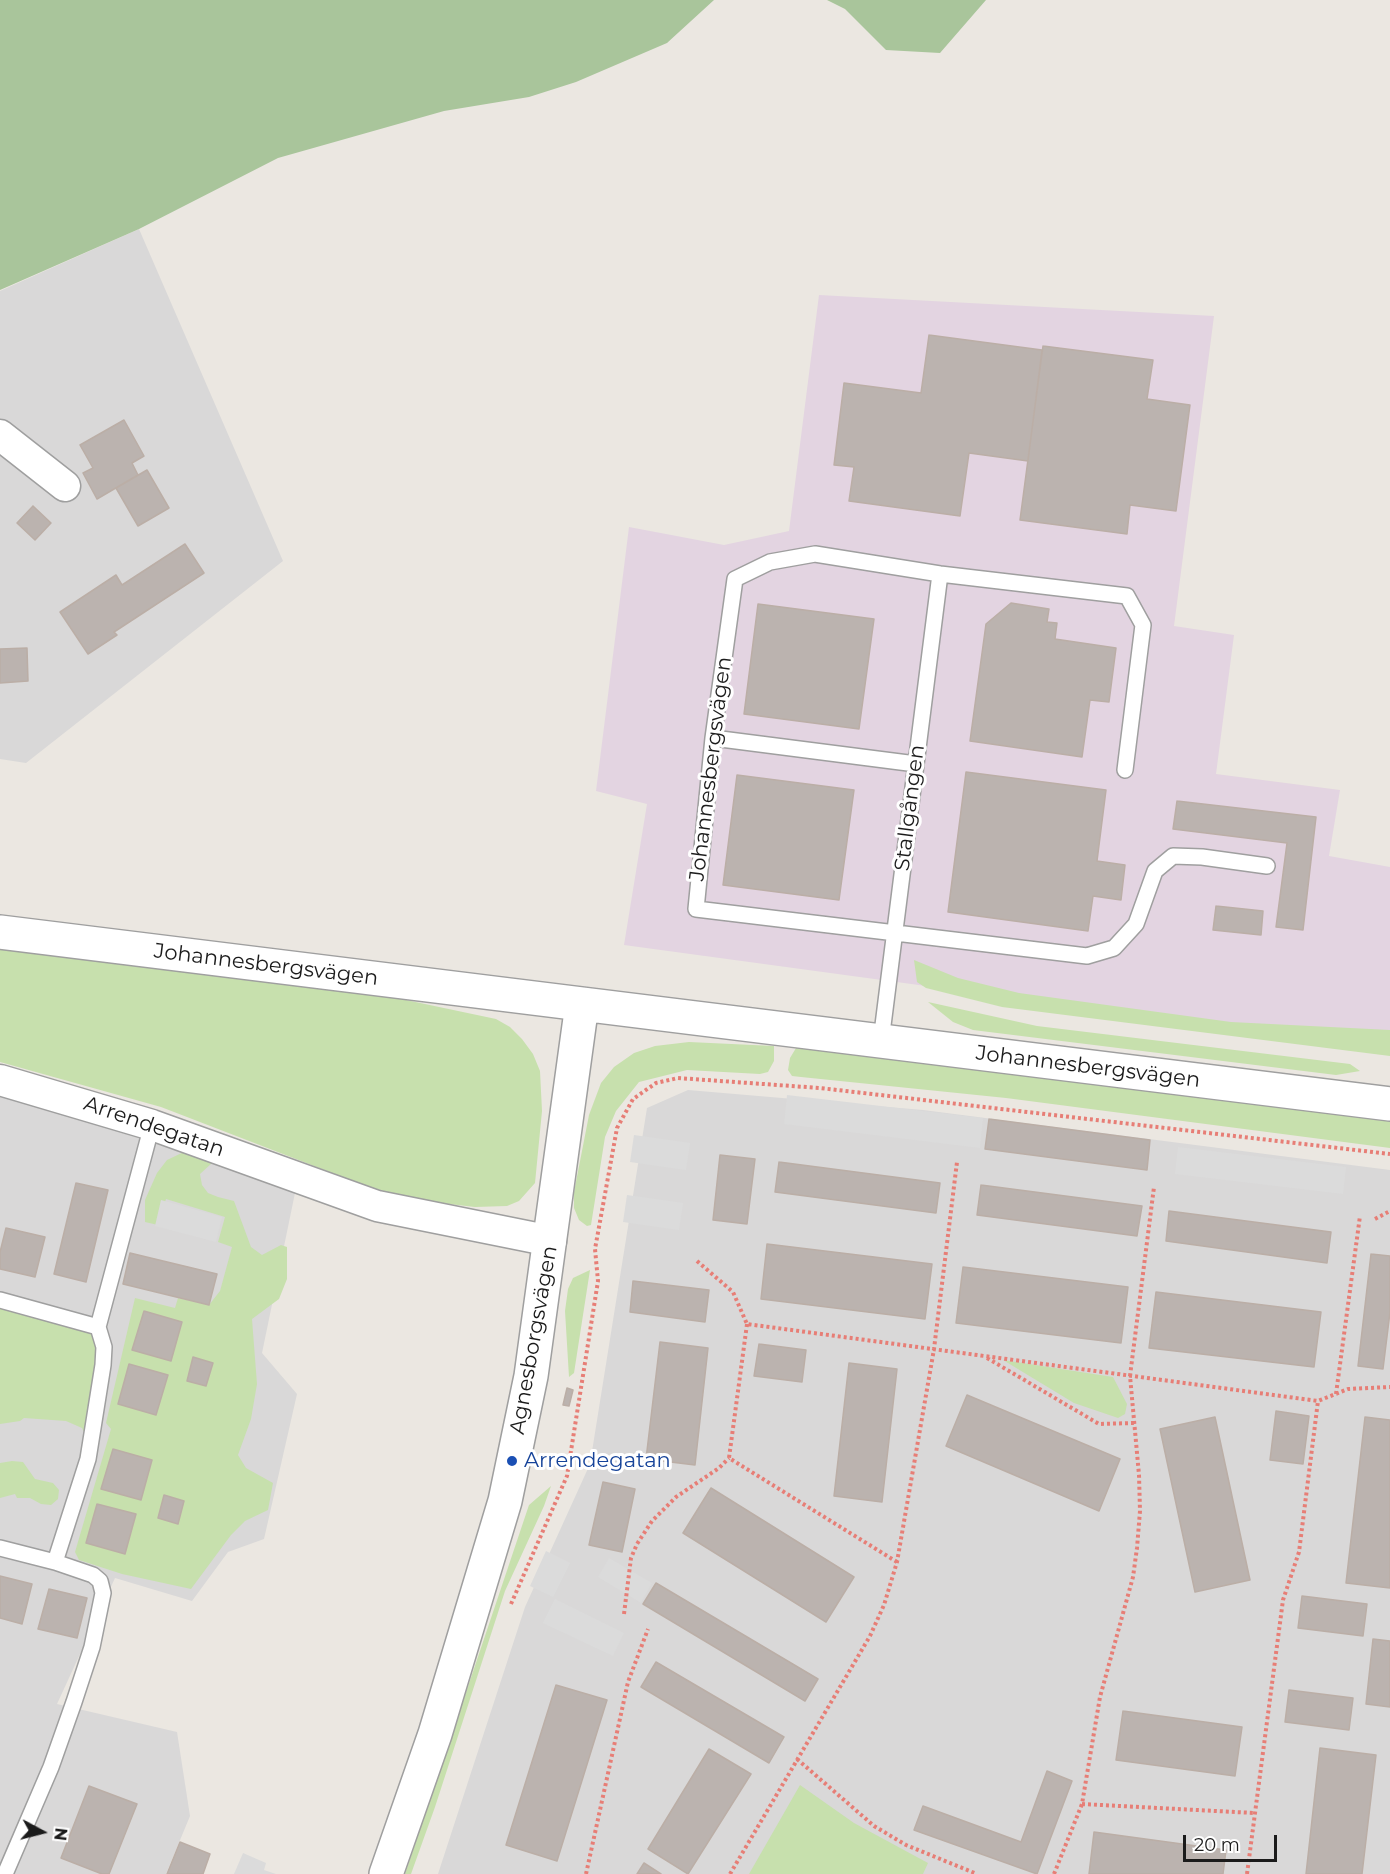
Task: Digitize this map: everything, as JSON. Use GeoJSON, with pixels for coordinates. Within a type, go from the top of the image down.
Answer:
{"type":"FeatureCollection","features":[{"type":"Feature","properties":{"kind":"street"},"geometry":{"type":"LineString","coordinates":[[0,435],[65,486]]}},
{"type":"Feature","properties":{"kind":"street","name":"Johannesbergsvägen"},"geometry":{"type":"LineString","coordinates":[[0,932],[1390,1104]]}},
{"type":"Feature","properties":{"kind":"street","name":"Agnesborgsvägen"},"geometry":{"type":"LineString","coordinates":[[386,1874],[435,1734],[505,1501],[531,1376],[582,1004]]}},
{"type":"Feature","properties":{"kind":"street","name":"Arrendegatan"},"geometry":{"type":"LineString","coordinates":[[0,1080],[152,1125],[376,1206],[551,1241]]}},
{"type":"Feature","properties":{"kind":"lane","name":"Johannesbergsvägen"},"geometry":{"type":"LineString","coordinates":[[1125,770],[1143,625],[1127,596],[940,574],[814,555],[770,562],[735,579],[713,738],[696,909],[1087,956],[1114,948],[1136,924],[1155,871],[1173,856],[1202,857],[1267,866]]}},
{"type":"Feature","properties":{"kind":"lane","name":"Stallgången"},"geometry":{"type":"LineString","coordinates":[[881,1041],[940,574]]}},
{"type":"Feature","properties":{"kind":"lane"},"geometry":{"type":"LineString","coordinates":[[713,738],[916,764]]}},
{"type":"Feature","properties":{"kind":"lane"},"geometry":{"type":"LineString","coordinates":[[56,1562],[88,1460],[103,1365],[104,1347],[98,1327],[152,1125]]}},
{"type":"Feature","properties":{"kind":"lane"},"geometry":{"type":"LineString","coordinates":[[0,1300],[98,1327]]}},
{"type":"Feature","properties":{"kind":"lane"},"geometry":{"type":"LineString","coordinates":[[0,1548],[56,1562],[93,1575],[100,1581],[103,1593],[92,1647],[74,1702],[51,1767],[5,1874]]}},
{"type":"Feature","properties":{"kind":"path"},"geometry":{"type":"LineString","coordinates":[[507,1611],[567,1476],[598,1281],[595,1249],[617,1128],[633,1099],[656,1083],[678,1078],[820,1088],[1390,1154]]}},
{"type":"Feature","properties":{"kind":"path"},"geometry":{"type":"LineString","coordinates":[[730,1874],[870,1636],[884,1605],[897,1562],[934,1350],[957,1162]]}},
{"type":"Feature","properties":{"kind":"path"},"geometry":{"type":"LineString","coordinates":[[1054,1874],[1082,1804],[1100,1697],[1132,1577],[1137,1548],[1140,1511],[1130,1376],[1154,1187]]}},
{"type":"Feature","properties":{"kind":"path"},"geometry":{"type":"LineString","coordinates":[[1375,1219],[1390,1211]]}},
{"type":"Feature","properties":{"kind":"path"},"geometry":{"type":"LineString","coordinates":[[1336,1394],[1360,1216]]}},
{"type":"Feature","properties":{"kind":"path"},"geometry":{"type":"LineString","coordinates":[[624,1614],[632,1558],[637,1544],[652,1521],[676,1497],[719,1468],[729,1458],[747,1324],[733,1292],[697,1262]]}},
{"type":"Feature","properties":{"kind":"path"},"geometry":{"type":"LineString","coordinates":[[747,1324],[1318,1401],[1348,1389],[1390,1387]]}},
{"type":"Feature","properties":{"kind":"path"},"geometry":{"type":"LineString","coordinates":[[983,1356],[1099,1424],[1134,1423]]}},
{"type":"Feature","properties":{"kind":"path"},"geometry":{"type":"LineString","coordinates":[[1247,1874],[1283,1600],[1299,1552],[1318,1401]]}},
{"type":"Feature","properties":{"kind":"path"},"geometry":{"type":"LineString","coordinates":[[729,1458],[897,1562]]}},
{"type":"Feature","properties":{"kind":"path"},"geometry":{"type":"LineString","coordinates":[[586,1874],[628,1682],[648,1629]]}},
{"type":"Feature","properties":{"kind":"path"},"geometry":{"type":"LineString","coordinates":[[797,1759],[874,1826],[906,1845],[977,1874]]}},
{"type":"Feature","properties":{"kind":"path"},"geometry":{"type":"LineString","coordinates":[[1082,1804],[1254,1813]]}},
{"type":"Feature","properties":{"kind":"shaded area"},"geometry":{"type":"Polygon","coordinates":[[[139,229],[283,561],[26,763],[0,759],[0,291],[139,229]]]}},
{"type":"Feature","properties":{"kind":"shaded area"},"geometry":{"type":"Polygon","coordinates":[[[819,295],[1214,316],[1174,626],[1234,635],[1216,774],[1340,790],[1329,856],[1390,867],[1390,1049],[624,945],[647,804],[596,791],[629,527],[724,545],[789,531],[819,295]]]}},
{"type":"Feature","properties":{"kind":"shaded area"},"geometry":{"type":"Polygon","coordinates":[[[688,1090],[923,1110],[1390,1170],[1390,1874],[438,1874],[525,1607],[590,1464],[647,1108],[688,1090]]]}},
{"type":"Feature","properties":{"kind":"shaded area"},"geometry":{"type":"Polygon","coordinates":[[[787,1095],[983,1118],[980,1148],[784,1124],[787,1095]]]}},
{"type":"Feature","properties":{"kind":"shaded area"},"geometry":{"type":"Polygon","coordinates":[[[0,1096],[52,1110],[212,1162],[295,1193],[262,1353],[297,1394],[264,1539],[228,1552],[192,1601],[115,1578],[57,1704],[177,1732],[190,1816],[166,1874],[0,1874],[0,1096]]]}},
{"type":"Feature","properties":{"kind":"shaded area"},"geometry":{"type":"Polygon","coordinates":[[[634,1135],[690,1143],[686,1170],[630,1162],[634,1135]]]}},
{"type":"Feature","properties":{"kind":"shaded area"},"geometry":{"type":"Polygon","coordinates":[[[1178,1147],[1346,1167],[1343,1194],[1175,1174],[1178,1147]]]}},
{"type":"Feature","properties":{"kind":"shaded area"},"geometry":{"type":"Polygon","coordinates":[[[627,1195],[683,1203],[679,1230],[623,1222],[627,1195]]]}},
{"type":"Feature","properties":{"kind":"shaded area"},"geometry":{"type":"Polygon","coordinates":[[[161,1200],[222,1217],[216,1242],[155,1226],[161,1200]]]}},
{"type":"Feature","properties":{"kind":"shaded area"},"geometry":{"type":"Polygon","coordinates":[[[546,1551],[570,1563],[553,1597],[530,1586],[546,1551]]]}},
{"type":"Feature","properties":{"kind":"shaded area"},"geometry":{"type":"Polygon","coordinates":[[[609,1558],[652,1583],[641,1603],[598,1577],[609,1558]]]}},
{"type":"Feature","properties":{"kind":"shaded area"},"geometry":{"type":"Polygon","coordinates":[[[555,1599],[624,1633],[613,1656],[543,1623],[555,1599]]]}},
{"type":"Feature","properties":{"kind":"shaded area"},"geometry":{"type":"Polygon","coordinates":[[[243,1853],[266,1863],[264,1870],[276,1874],[234,1874],[243,1853]]]}},
{"type":"Feature","properties":{"kind":"green space"},"geometry":{"type":"Polygon","coordinates":[[[0,0],[714,0],[667,43],[576,82],[529,97],[444,111],[278,158],[139,229],[0,290],[0,0]]]}},
{"type":"Feature","properties":{"kind":"green space"},"geometry":{"type":"Polygon","coordinates":[[[827,0],[986,0],[940,53],[886,50],[845,9],[827,0]]]}},
{"type":"Feature","properties":{"kind":"green space"},"geometry":{"type":"Polygon","coordinates":[[[0,943],[387,996],[496,1019],[510,1027],[522,1039],[533,1054],[540,1071],[542,1111],[535,1183],[519,1201],[507,1206],[475,1207],[415,1200],[366,1186],[161,1107],[0,1062],[0,943]]]}},
{"type":"Feature","properties":{"kind":"green space"},"geometry":{"type":"Polygon","coordinates":[[[914,960],[958,978],[1019,993],[1231,1022],[1390,1030],[1390,1056],[1002,1007],[926,988],[917,982],[914,960]]]}},
{"type":"Feature","properties":{"kind":"green space"},"geometry":{"type":"Polygon","coordinates":[[[928,1002],[1037,1026],[1350,1064],[1360,1071],[1336,1075],[973,1030],[953,1022],[928,1002]]]}},
{"type":"Feature","properties":{"kind":"green space"},"geometry":{"type":"Polygon","coordinates":[[[689,1042],[774,1046],[774,1061],[768,1072],[760,1074],[687,1070],[639,1082],[616,1111],[605,1137],[591,1225],[587,1226],[579,1220],[574,1208],[574,1192],[589,1115],[601,1083],[614,1067],[634,1053],[655,1046],[689,1042]]]}},
{"type":"Feature","properties":{"kind":"green space"},"geometry":{"type":"Polygon","coordinates":[[[796,1048],[917,1061],[1390,1121],[1390,1148],[1006,1098],[792,1076],[788,1070],[790,1058],[796,1048]]]}},
{"type":"Feature","properties":{"kind":"green space"},"geometry":{"type":"Polygon","coordinates":[[[188,1150],[212,1163],[200,1174],[202,1185],[208,1193],[234,1201],[251,1247],[262,1255],[281,1245],[287,1247],[287,1279],[279,1299],[252,1319],[257,1384],[251,1419],[238,1455],[246,1468],[273,1483],[268,1510],[245,1521],[231,1535],[191,1589],[122,1574],[79,1560],[75,1552],[111,1429],[106,1423],[135,1298],[175,1308],[178,1298],[209,1305],[220,1291],[232,1247],[218,1242],[225,1217],[166,1199],[158,1225],[145,1222],[145,1200],[157,1173],[167,1160],[188,1150]]]}},
{"type":"Feature","properties":{"kind":"green space"},"geometry":{"type":"Polygon","coordinates":[[[590,1270],[574,1373],[569,1377],[565,1311],[568,1289],[573,1278],[590,1270]]]}},
{"type":"Feature","properties":{"kind":"green space"},"geometry":{"type":"Polygon","coordinates":[[[0,1307],[96,1335],[100,1344],[89,1442],[82,1428],[66,1421],[24,1418],[20,1421],[0,1424],[0,1307]]]}},
{"type":"Feature","properties":{"kind":"green space"},"geometry":{"type":"Polygon","coordinates":[[[1003,1360],[1113,1377],[1127,1404],[1125,1414],[1118,1418],[1074,1403],[1003,1360]]]}},
{"type":"Feature","properties":{"kind":"green space"},"geometry":{"type":"Polygon","coordinates":[[[23,1462],[35,1479],[53,1483],[59,1490],[58,1499],[51,1505],[41,1504],[30,1498],[17,1498],[15,1494],[0,1498],[0,1463],[23,1462]]]}},
{"type":"Feature","properties":{"kind":"green space"},"geometry":{"type":"Polygon","coordinates":[[[551,1486],[505,1591],[435,1807],[411,1874],[405,1874],[529,1505],[551,1486]]]}},
{"type":"Feature","properties":{"kind":"green space"},"geometry":{"type":"Polygon","coordinates":[[[800,1785],[854,1823],[928,1863],[923,1874],[749,1874],[800,1785]]]}},
{"type":"Feature","properties":{"kind":"building"},"geometry":{"type":"Polygon","coordinates":[[[929,335],[1042,350],[1028,461],[969,453],[960,516],[849,501],[854,467],[834,465],[844,383],[921,393],[929,335]]]}},
{"type":"Feature","properties":{"kind":"building"},"geometry":{"type":"Polygon","coordinates":[[[1043,346],[1153,360],[1147,399],[1190,405],[1176,511],[1130,505],[1127,534],[1020,520],[1043,346]]]}},
{"type":"Feature","properties":{"kind":"building"},"geometry":{"type":"Polygon","coordinates":[[[124,420],[144,456],[132,463],[138,475],[97,499],[83,473],[93,468],[80,445],[124,420]]]}},
{"type":"Feature","properties":{"kind":"building"},"geometry":{"type":"Polygon","coordinates":[[[147,470],[169,508],[138,526],[116,488],[147,470]]]}},
{"type":"Feature","properties":{"kind":"building"},"geometry":{"type":"Polygon","coordinates":[[[33,506],[51,523],[35,540],[17,523],[33,506]]]}},
{"type":"Feature","properties":{"kind":"building"},"geometry":{"type":"Polygon","coordinates":[[[185,544],[204,573],[114,632],[117,635],[88,654],[60,612],[116,575],[122,585],[185,544]]]}},
{"type":"Feature","properties":{"kind":"building"},"geometry":{"type":"Polygon","coordinates":[[[1011,603],[1049,609],[1047,622],[1057,623],[1055,639],[1116,648],[1109,702],[1090,700],[1082,757],[970,741],[986,624],[1011,603]]]}},
{"type":"Feature","properties":{"kind":"building"},"geometry":{"type":"Polygon","coordinates":[[[758,604],[874,619],[859,729],[744,714],[758,604]]]}},
{"type":"Feature","properties":{"kind":"building"},"geometry":{"type":"Polygon","coordinates":[[[27,648],[28,681],[0,683],[0,649],[27,648]]]}},
{"type":"Feature","properties":{"kind":"building"},"geometry":{"type":"Polygon","coordinates":[[[966,772],[1106,790],[1097,861],[1125,865],[1121,900],[1093,896],[1088,931],[948,912],[966,772]]]}},
{"type":"Feature","properties":{"kind":"building"},"geometry":{"type":"Polygon","coordinates":[[[737,775],[854,790],[839,900],[723,885],[737,775]]]}},
{"type":"Feature","properties":{"kind":"building"},"geometry":{"type":"Polygon","coordinates":[[[1177,801],[1316,817],[1303,930],[1276,927],[1287,843],[1173,829],[1177,801]]]}},
{"type":"Feature","properties":{"kind":"building"},"geometry":{"type":"Polygon","coordinates":[[[1216,906],[1263,911],[1261,935],[1213,930],[1216,906]]]}},
{"type":"Feature","properties":{"kind":"building"},"geometry":{"type":"Polygon","coordinates":[[[989,1119],[1150,1140],[1147,1170],[985,1149],[989,1119]]]}},
{"type":"Feature","properties":{"kind":"building"},"geometry":{"type":"Polygon","coordinates":[[[720,1155],[755,1159],[747,1224],[713,1220],[720,1155]]]}},
{"type":"Feature","properties":{"kind":"building"},"geometry":{"type":"Polygon","coordinates":[[[779,1162],[940,1183],[936,1213],[775,1192],[779,1162]]]}},
{"type":"Feature","properties":{"kind":"building"},"geometry":{"type":"Polygon","coordinates":[[[76,1183],[108,1190],[86,1282],[54,1274],[76,1183]]]}},
{"type":"Feature","properties":{"kind":"building"},"geometry":{"type":"Polygon","coordinates":[[[981,1185],[1142,1206],[1137,1236],[977,1215],[981,1185]]]}},
{"type":"Feature","properties":{"kind":"building"},"geometry":{"type":"Polygon","coordinates":[[[1169,1211],[1331,1232],[1327,1263],[1166,1241],[1169,1211]]]}},
{"type":"Feature","properties":{"kind":"building"},"geometry":{"type":"Polygon","coordinates":[[[6,1228],[45,1237],[35,1277],[0,1269],[0,1252],[6,1228]]]}},
{"type":"Feature","properties":{"kind":"building"},"geometry":{"type":"Polygon","coordinates":[[[767,1244],[932,1264],[925,1319],[761,1299],[767,1244]]]}},
{"type":"Feature","properties":{"kind":"building"},"geometry":{"type":"Polygon","coordinates":[[[130,1253],[217,1274],[209,1305],[123,1284],[130,1253]]]}},
{"type":"Feature","properties":{"kind":"building"},"geometry":{"type":"Polygon","coordinates":[[[1371,1254],[1390,1256],[1390,1312],[1383,1369],[1358,1366],[1371,1254]]]}},
{"type":"Feature","properties":{"kind":"building"},"geometry":{"type":"Polygon","coordinates":[[[963,1267],[1128,1287],[1121,1343],[956,1323],[963,1267]]]}},
{"type":"Feature","properties":{"kind":"building"},"geometry":{"type":"Polygon","coordinates":[[[633,1281],[709,1290],[705,1322],[630,1312],[633,1281]]]}},
{"type":"Feature","properties":{"kind":"building"},"geometry":{"type":"Polygon","coordinates":[[[1156,1292],[1321,1312],[1314,1367],[1149,1348],[1156,1292]]]}},
{"type":"Feature","properties":{"kind":"building"},"geometry":{"type":"Polygon","coordinates":[[[144,1311],[182,1322],[171,1361],[132,1350],[144,1311]]]}},
{"type":"Feature","properties":{"kind":"building"},"geometry":{"type":"Polygon","coordinates":[[[660,1342],[708,1348],[695,1465],[646,1459],[660,1342]]]}},
{"type":"Feature","properties":{"kind":"building"},"geometry":{"type":"Polygon","coordinates":[[[759,1344],[806,1350],[802,1382],[754,1376],[759,1344]]]}},
{"type":"Feature","properties":{"kind":"building"},"geometry":{"type":"Polygon","coordinates":[[[193,1357],[213,1363],[206,1386],[187,1381],[193,1357]]]}},
{"type":"Feature","properties":{"kind":"building"},"geometry":{"type":"Polygon","coordinates":[[[849,1363],[897,1369],[882,1502],[834,1496],[849,1363]]]}},
{"type":"Feature","properties":{"kind":"building"},"geometry":{"type":"Polygon","coordinates":[[[129,1364],[168,1375],[156,1415],[118,1404],[129,1364]]]}},
{"type":"Feature","properties":{"kind":"building"},"geometry":{"type":"Polygon","coordinates":[[[567,1388],[573,1390],[569,1406],[563,1405],[567,1388]]]}},
{"type":"Feature","properties":{"kind":"building"},"geometry":{"type":"Polygon","coordinates":[[[967,1395],[1120,1459],[1099,1511],[946,1446],[967,1395]]]}},
{"type":"Feature","properties":{"kind":"building"},"geometry":{"type":"Polygon","coordinates":[[[1276,1411],[1309,1416],[1303,1464],[1270,1460],[1276,1411]]]}},
{"type":"Feature","properties":{"kind":"building"},"geometry":{"type":"Polygon","coordinates":[[[1215,1417],[1250,1580],[1195,1592],[1160,1429],[1215,1417]]]}},
{"type":"Feature","properties":{"kind":"building"},"geometry":{"type":"Polygon","coordinates":[[[1365,1417],[1390,1420],[1390,1588],[1346,1583],[1365,1417]]]}},
{"type":"Feature","properties":{"kind":"building"},"geometry":{"type":"Polygon","coordinates":[[[113,1449],[152,1460],[141,1500],[101,1489],[113,1449]]]}},
{"type":"Feature","properties":{"kind":"building"},"geometry":{"type":"Polygon","coordinates":[[[603,1482],[635,1489],[622,1552],[589,1545],[603,1482]]]}},
{"type":"Feature","properties":{"kind":"building"},"geometry":{"type":"Polygon","coordinates":[[[711,1488],[854,1577],[826,1622],[683,1533],[711,1488]]]}},
{"type":"Feature","properties":{"kind":"building"},"geometry":{"type":"Polygon","coordinates":[[[164,1495],[184,1501],[178,1524],[158,1518],[164,1495]]]}},
{"type":"Feature","properties":{"kind":"building"},"geometry":{"type":"Polygon","coordinates":[[[97,1504],[136,1514],[125,1554],[86,1543],[97,1504]]]}},
{"type":"Feature","properties":{"kind":"building"},"geometry":{"type":"Polygon","coordinates":[[[0,1576],[32,1584],[22,1624],[0,1618],[0,1576]]]}},
{"type":"Feature","properties":{"kind":"building"},"geometry":{"type":"Polygon","coordinates":[[[656,1583],[818,1679],[805,1701],[643,1604],[656,1583]]]}},
{"type":"Feature","properties":{"kind":"building"},"geometry":{"type":"Polygon","coordinates":[[[49,1589],[87,1598],[77,1638],[38,1629],[49,1589]]]}},
{"type":"Feature","properties":{"kind":"building"},"geometry":{"type":"Polygon","coordinates":[[[1302,1596],[1367,1604],[1363,1636],[1298,1628],[1302,1596]]]}},
{"type":"Feature","properties":{"kind":"building"},"geometry":{"type":"Polygon","coordinates":[[[1373,1639],[1390,1641],[1390,1707],[1366,1704],[1373,1639]]]}},
{"type":"Feature","properties":{"kind":"building"},"geometry":{"type":"Polygon","coordinates":[[[656,1662],[784,1737],[769,1763],[641,1687],[656,1662]]]}},
{"type":"Feature","properties":{"kind":"building"},"geometry":{"type":"Polygon","coordinates":[[[556,1685],[607,1700],[557,1861],[506,1845],[556,1685]]]}},
{"type":"Feature","properties":{"kind":"building"},"geometry":{"type":"Polygon","coordinates":[[[1289,1690],[1353,1698],[1349,1730],[1285,1722],[1289,1690]]]}},
{"type":"Feature","properties":{"kind":"building"},"geometry":{"type":"Polygon","coordinates":[[[1123,1711],[1242,1727],[1235,1776],[1116,1760],[1123,1711]]]}},
{"type":"Feature","properties":{"kind":"building"},"geometry":{"type":"Polygon","coordinates":[[[1320,1748],[1376,1755],[1362,1874],[1306,1874],[1320,1748]]]}},
{"type":"Feature","properties":{"kind":"building"},"geometry":{"type":"Polygon","coordinates":[[[709,1749],[751,1774],[688,1874],[648,1849],[709,1749]]]}},
{"type":"Feature","properties":{"kind":"building"},"geometry":{"type":"Polygon","coordinates":[[[1047,1771],[1072,1781],[1037,1874],[914,1830],[923,1806],[1021,1842],[1047,1771]]]}},
{"type":"Feature","properties":{"kind":"building"},"geometry":{"type":"Polygon","coordinates":[[[89,1786],[137,1804],[109,1874],[102,1874],[61,1858],[89,1786]]]}},
{"type":"Feature","properties":{"kind":"building"},"geometry":{"type":"Polygon","coordinates":[[[1094,1832],[1226,1850],[1223,1874],[1089,1874],[1094,1832]]]}},
{"type":"Feature","properties":{"kind":"building"},"geometry":{"type":"Polygon","coordinates":[[[180,1842],[210,1854],[203,1874],[167,1874],[180,1842]]]}},
{"type":"Feature","properties":{"kind":"building"},"geometry":{"type":"Polygon","coordinates":[[[644,1863],[661,1874],[637,1874],[644,1863]]]}},
{"type":"Feature","properties":{"kind":"place","name":"Arrendegatan"},"geometry":{"type":"Point","coordinates":[512,1461]}}]}
